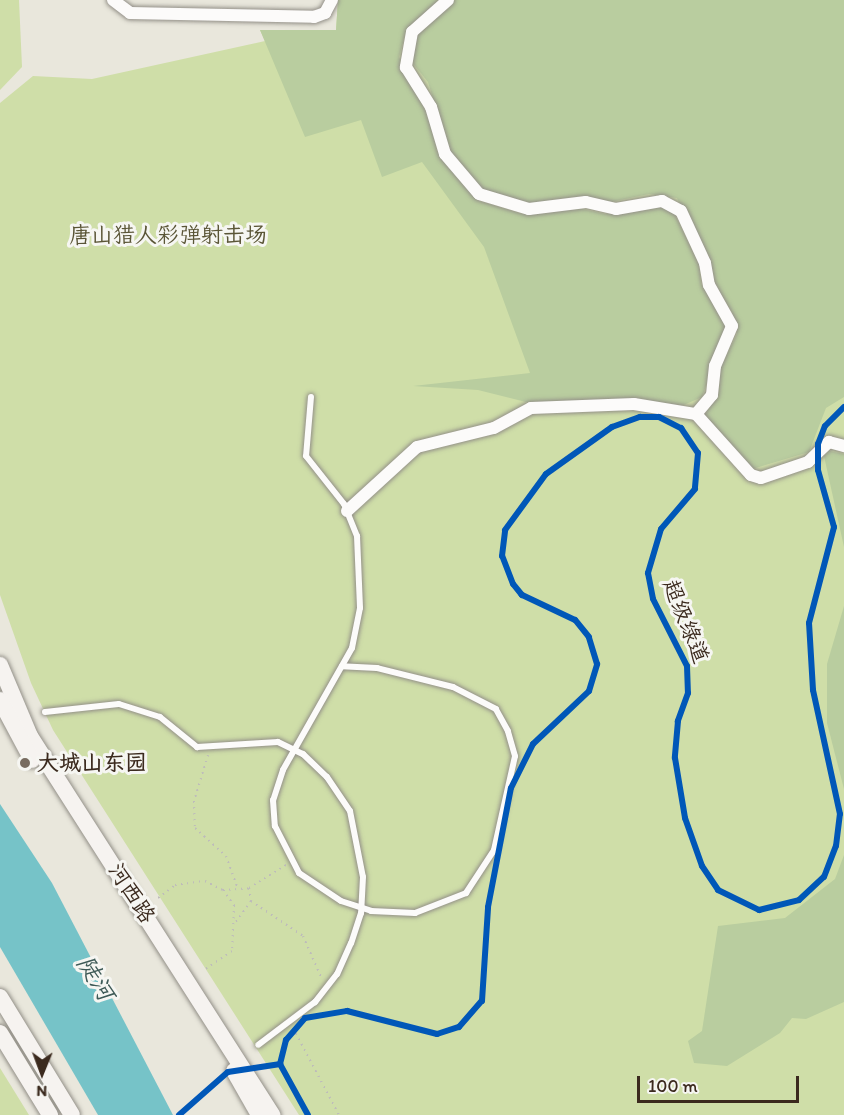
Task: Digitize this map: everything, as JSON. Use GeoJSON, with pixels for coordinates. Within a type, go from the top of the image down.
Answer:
{"type":"FeatureCollection","features":[{"type":"Feature","properties":{"kind":"street"},"geometry":{"type":"LineString","coordinates":[[113,0],[130,13],[314,18],[325,13],[332,0]]}},
{"type":"Feature","properties":{"kind":"street"},"geometry":{"type":"LineString","coordinates":[[448,0],[412,32],[406,68],[431,107],[445,154],[479,194],[529,209],[586,202],[616,209],[662,201],[681,211],[705,263],[709,285],[732,326],[715,366],[712,394],[696,414]]}},
{"type":"Feature","properties":{"kind":"street"},"geometry":{"type":"LineString","coordinates":[[346,511],[417,447],[494,428],[531,408],[634,404],[696,414],[751,475],[761,478],[808,462],[829,442],[844,446]]}},
{"type":"Feature","properties":{"kind":"street","name":"河西路"},"geometry":{"type":"LineString","coordinates":[[0,666],[30,735],[272,1115]]}},
{"type":"Feature","properties":{"kind":"street","name":"河西路"},"geometry":{"type":"LineString","coordinates":[[0,700],[15,733],[259,1115]]}},
{"type":"Feature","properties":{"kind":"street"},"geometry":{"type":"LineString","coordinates":[[0,997],[72,1115]]}},
{"type":"Feature","properties":{"kind":"street"},"geometry":{"type":"LineString","coordinates":[[0,1033],[50,1115]]}},
{"type":"Feature","properties":{"kind":"lane"},"geometry":{"type":"LineString","coordinates":[[311,397],[306,456],[346,511],[362,566],[360,608],[342,666],[304,728],[273,800],[275,826],[291,862],[318,889],[341,901],[371,911],[415,913],[466,894],[494,850],[515,756],[496,709],[431,681],[342,666]]}},
{"type":"Feature","properties":{"kind":"lane"},"geometry":{"type":"LineString","coordinates":[[45,712],[93,703],[141,708],[160,717],[183,740],[208,746],[278,742],[303,754],[327,777],[350,811],[363,877],[361,913],[337,974],[324,991],[258,1045]]}},
{"type":"Feature","properties":{"kind":"path"},"geometry":{"type":"LineString","coordinates":[[208,746],[207,770],[193,818],[200,836],[226,856],[237,886]]}},
{"type":"Feature","properties":{"kind":"path"},"geometry":{"type":"LineString","coordinates":[[223,890],[237,886],[249,888],[291,862]]}},
{"type":"Feature","properties":{"kind":"path"},"geometry":{"type":"LineString","coordinates":[[158,898],[187,881],[205,881],[223,890],[236,922]]}},
{"type":"Feature","properties":{"kind":"path"},"geometry":{"type":"LineString","coordinates":[[204,970],[231,951],[236,922],[251,901],[249,888]]}},
{"type":"Feature","properties":{"kind":"path"},"geometry":{"type":"LineString","coordinates":[[251,901],[303,936],[319,965],[324,991]]}},
{"type":"Feature","properties":{"kind":"path"},"geometry":{"type":"LineString","coordinates":[[288,1020],[339,1115]]}},
{"type":"Feature","properties":{"kind":"path"},"geometry":{"type":"LineString","coordinates":[[286,1040],[299,1023]]}},
{"type":"Feature","properties":{"kind":"green space"},"geometry":{"type":"Polygon","coordinates":[[[0,0],[19,0],[22,67],[0,90],[0,0]]]}},
{"type":"Feature","properties":{"kind":"green space","name":"唐山猎人彩弹射击场"},"geometry":{"type":"Polygon","coordinates":[[[338,0],[844,0],[844,1115],[299,1115],[53,730],[31,683],[0,595],[0,103],[33,76],[92,79],[265,41],[260,30],[336,30],[338,0]]]}},
{"type":"Feature","properties":{"kind":"green space"},"geometry":{"type":"Polygon","coordinates":[[[338,0],[439,0],[406,31],[399,57],[432,124],[437,151],[479,201],[522,214],[577,208],[605,214],[662,206],[674,213],[699,264],[701,284],[727,325],[702,397],[679,407],[538,405],[478,390],[413,386],[530,373],[484,247],[422,162],[382,177],[361,120],[305,137],[260,30],[336,30],[338,0]]]}},
{"type":"Feature","properties":{"kind":"green space"},"geometry":{"type":"Polygon","coordinates":[[[455,0],[844,0],[844,397],[826,408],[809,452],[752,469],[702,419],[716,398],[719,371],[737,334],[732,312],[714,285],[677,198],[649,194],[606,203],[529,204],[483,191],[451,156],[428,82],[412,62],[418,31],[455,0]]]}},
{"type":"Feature","properties":{"kind":"green space"},"geometry":{"type":"Polygon","coordinates":[[[829,451],[844,454],[844,547],[824,456],[829,451]]]}},
{"type":"Feature","properties":{"kind":"green space"},"geometry":{"type":"Polygon","coordinates":[[[844,606],[844,789],[827,723],[827,664],[844,606]]]}},
{"type":"Feature","properties":{"kind":"green space"},"geometry":{"type":"Polygon","coordinates":[[[844,855],[844,1002],[806,1019],[792,1018],[780,1033],[727,1066],[694,1063],[688,1041],[702,1031],[718,926],[785,918],[835,879],[844,855]]]}},
{"type":"Feature","properties":{"kind":"green space"},"geometry":{"type":"Polygon","coordinates":[[[0,1068],[29,1115],[0,1115],[0,1068]]]}},
{"type":"Feature","properties":{"kind":"water","name":"陡河"},"geometry":{"type":"Polygon","coordinates":[[[0,804],[52,883],[173,1115],[98,1115],[0,947],[0,804]]]}},
{"type":"Feature","properties":{"kind":"cycle path","name":"超级绿道"},"geometry":{"type":"LineString","coordinates":[[308,1115],[280,1064],[286,1040],[305,1018],[347,1011],[437,1034],[459,1027],[482,1001],[488,907],[511,788],[533,744],[589,691],[597,664],[589,637],[575,620],[522,595],[513,584],[502,556],[505,530],[546,474],[612,427],[640,417],[659,417],[681,428],[698,453],[695,489],[661,529],[648,573],[653,599],[687,666],[688,693],[678,721],[675,758],[685,818],[702,866],[718,890],[759,910],[799,900],[824,877],[836,846],[840,814],[813,690],[809,623],[834,527],[818,470],[818,444],[825,426],[844,407]]}},
{"type":"Feature","properties":{"kind":"cycle path"},"geometry":{"type":"LineString","coordinates":[[179,1115],[228,1072],[280,1064]]}},
{"type":"Feature","properties":{"kind":"place","name":"大城山东园"},"geometry":{"type":"Point","coordinates":[25,763]}}]}
